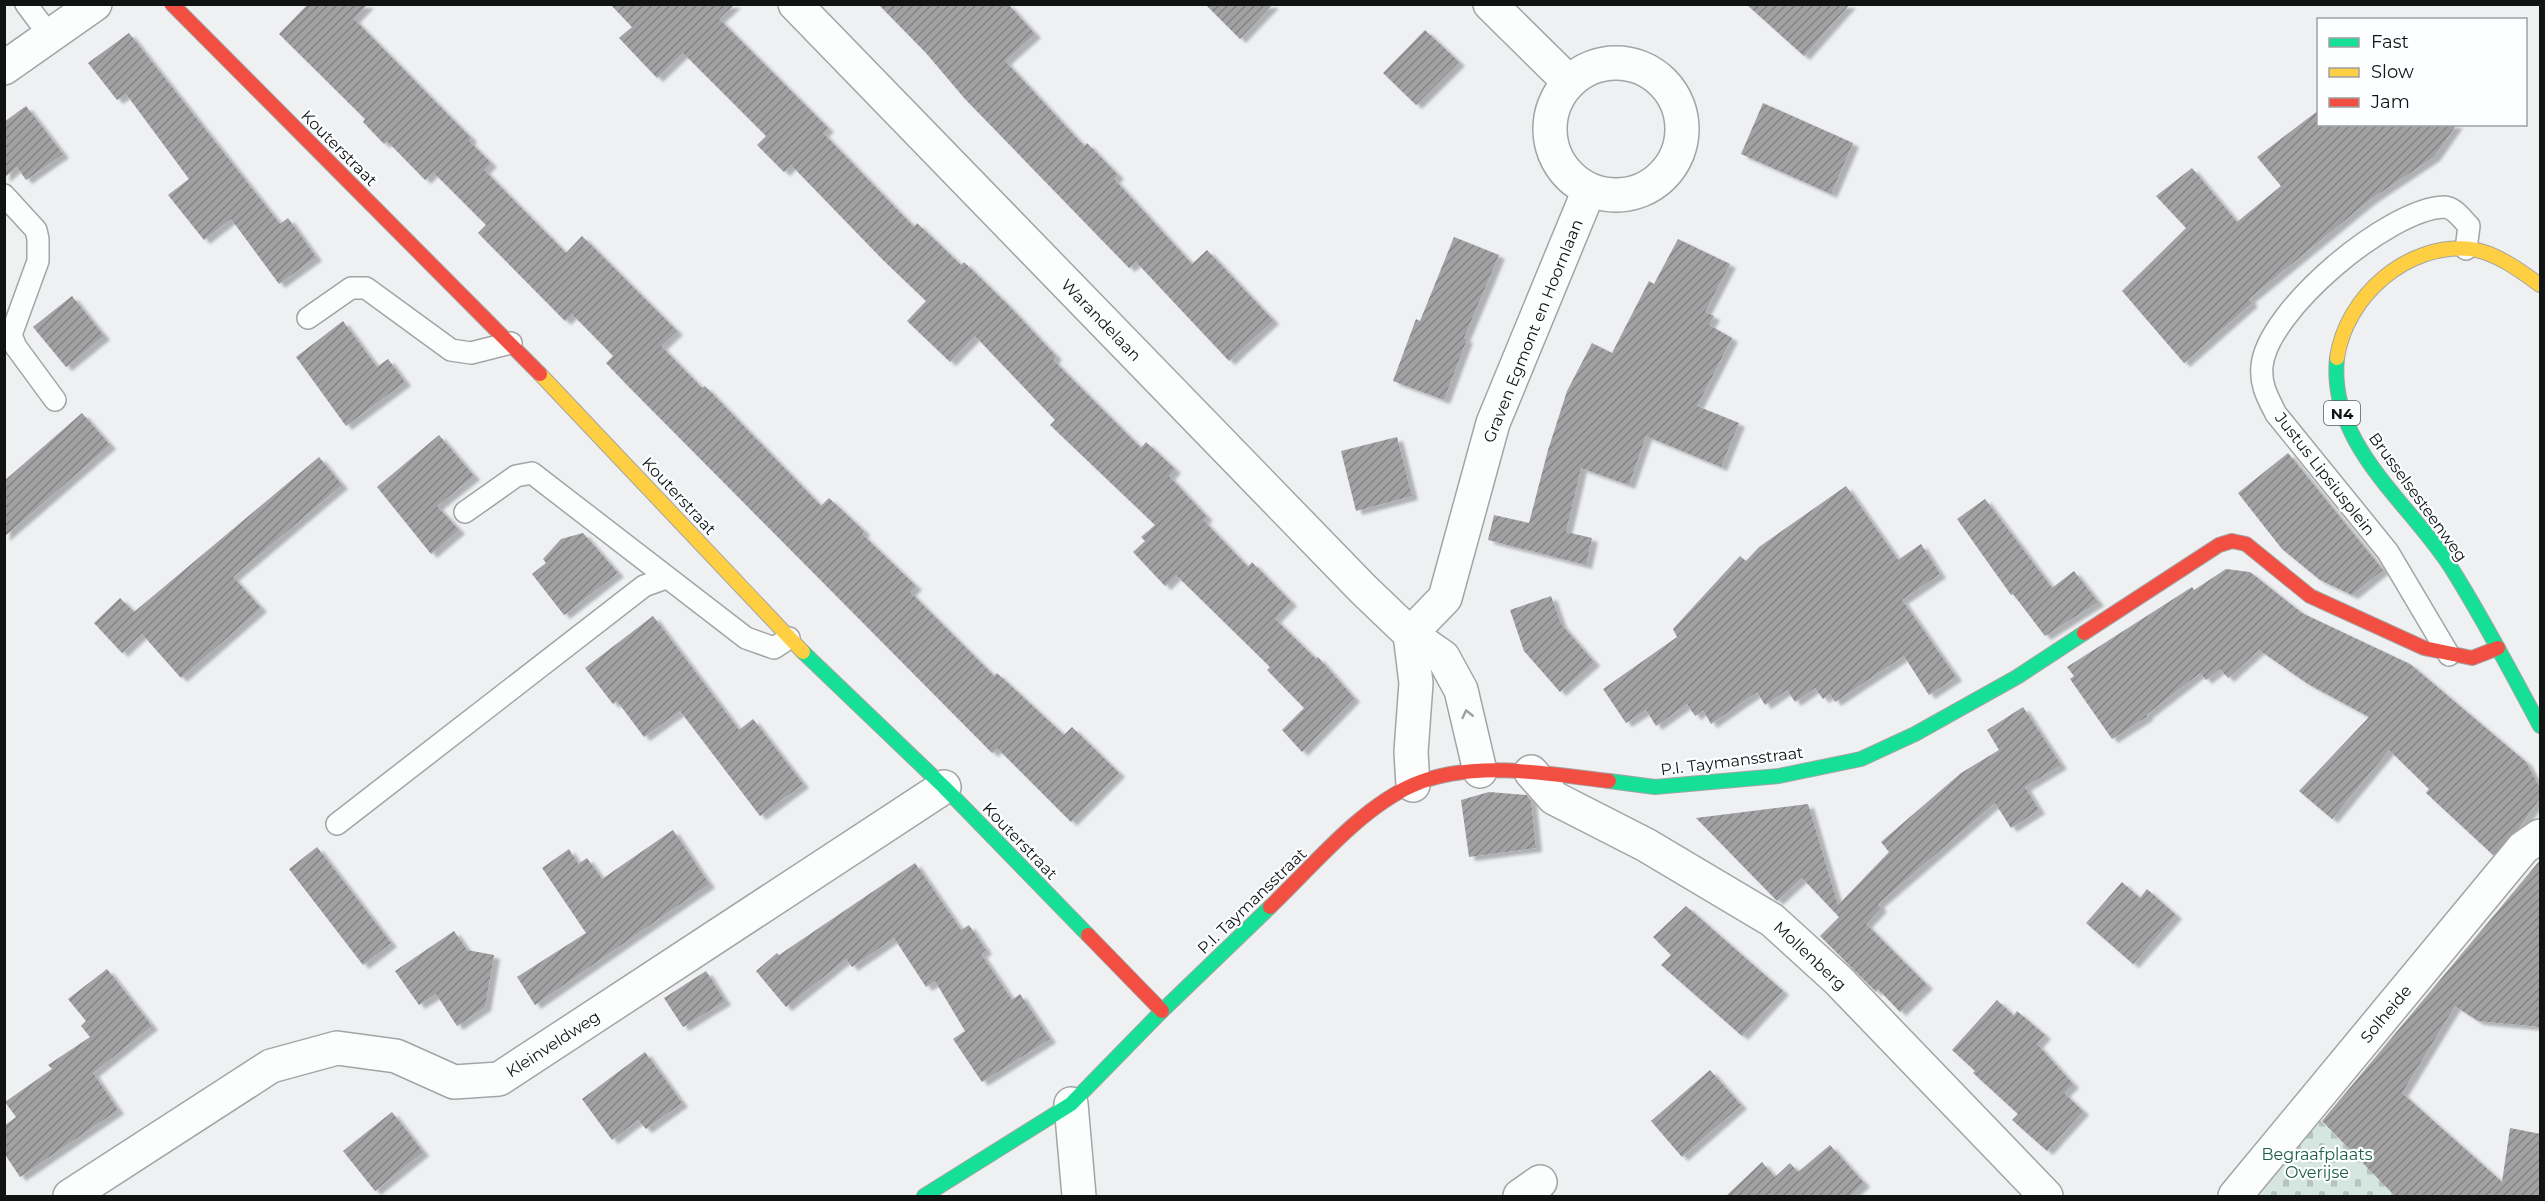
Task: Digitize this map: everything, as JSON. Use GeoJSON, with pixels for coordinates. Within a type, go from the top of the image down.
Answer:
{"type":"FeatureCollection","features":[{"type":"Feature","properties":{"kind":"street"},"geometry":{"type":"LineString","coordinates":[[4,68],[95,4]]}},
{"type":"Feature","properties":{"kind":"street","name":"Kouterstraat"},"geometry":{"type":"LineString","coordinates":[[172,4],[512,344],[789,638],[944,787],[1162,1011]]}},
{"type":"Feature","properties":{"kind":"street","name":"Warandelaan"},"geometry":{"type":"LineString","coordinates":[[795,4],[1363,589],[1410,634],[1443,657],[1461,690],[1480,771]]}},
{"type":"Feature","properties":{"kind":"street"},"geometry":{"type":"LineString","coordinates":[[1490,4],[1569,82]]}},
{"type":"Feature","properties":{"kind":"street"},"geometry":{"type":"LineString","coordinates":[[1608,63],[1630,64],[1650,73],[1667,87],[1678,106],[1682,128],[1679,150],[1669,170],[1653,185],[1632,194],[1610,196],[1589,190],[1571,178],[1558,162],[1551,141],[1550,120],[1556,99],[1569,82],[1587,69],[1608,63]]}},
{"type":"Feature","properties":{"kind":"street","name":"Graven Egmont en Hoornlaan"},"geometry":{"type":"LineString","coordinates":[[1410,634],[1445,598],[1493,423],[1589,190]]}},
{"type":"Feature","properties":{"kind":"street","name":"Brusselsesteenweg"},"geometry":{"type":"LineString","coordinates":[[2541,285],[2474,249],[2438,249],[2393,269],[2354,309],[2338,345],[2335,382],[2341,412],[2356,442],[2437,548],[2498,648],[2541,726]]}},
{"type":"Feature","properties":{"kind":"street","name":"P.I. Taymansstraat"},"geometry":{"type":"LineString","coordinates":[[924,1197],[1071,1104],[1162,1011],[1367,814],[1413,785],[1444,776],[1480,771],[1531,772],[1655,787],[1779,776],[1861,759],[1916,734],[2017,677],[2219,545],[2232,541],[2246,544],[2310,596],[2424,648],[2472,658],[2498,648]]}},
{"type":"Feature","properties":{"kind":"street"},"geometry":{"type":"LineString","coordinates":[[1410,634],[1416,683],[1411,752],[1413,785]]}},
{"type":"Feature","properties":{"kind":"street","name":"Mollenberg"},"geometry":{"type":"LineString","coordinates":[[1531,772],[1554,798],[1656,850],[1772,920],[1838,980],[2046,1197]]}},
{"type":"Feature","properties":{"kind":"street","name":"Kleinveldweg"},"geometry":{"type":"LineString","coordinates":[[70,1197],[271,1066],[337,1048],[396,1056],[454,1082],[499,1079],[944,787]]}},
{"type":"Feature","properties":{"kind":"street","name":"Solheide"},"geometry":{"type":"LineString","coordinates":[[2235,1197],[2523,848],[2541,836]]}},
{"type":"Feature","properties":{"kind":"street"},"geometry":{"type":"LineString","coordinates":[[1071,1104],[1079,1197]]}},
{"type":"Feature","properties":{"kind":"lane"},"geometry":{"type":"LineString","coordinates":[[26,4],[50,36]]}},
{"type":"Feature","properties":{"kind":"lane"},"geometry":{"type":"LineString","coordinates":[[4,195],[36,230],[39,239],[38,261],[11,335],[16,347],[55,400]]}},
{"type":"Feature","properties":{"kind":"lane","name":"Justus Lipsiusplein"},"geometry":{"type":"LineString","coordinates":[[2449,655],[2388,552],[2276,414],[2263,389],[2262,366],[2272,334],[2327,272],[2376,233],[2411,215],[2446,207],[2455,211],[2469,226],[2466,249]]}},
{"type":"Feature","properties":{"kind":"lane"},"geometry":{"type":"LineString","coordinates":[[308,318],[351,288],[366,288],[451,350],[471,353],[512,344]]}},
{"type":"Feature","properties":{"kind":"lane"},"geometry":{"type":"LineString","coordinates":[[465,512],[516,477],[532,473],[746,638],[774,648],[789,638]]}},
{"type":"Feature","properties":{"kind":"lane"},"geometry":{"type":"LineString","coordinates":[[337,824],[644,585],[666,578]]}},
{"type":"Feature","properties":{"kind":"green space","name":"Begraafplaats Overijse"},"geometry":{"type":"Polygon","coordinates":[[[2315,1115],[2396,1196],[2249,1196],[2315,1115]]]}},
{"type":"Feature","properties":{"kind":"building"},"geometry":{"type":"Polygon","coordinates":[[[308,4],[368,4],[354,19],[471,138],[469,141],[491,163],[484,170],[566,253],[582,236],[677,331],[661,346],[702,388],[705,386],[821,506],[829,498],[864,531],[862,534],[916,586],[910,592],[994,676],[997,673],[1064,735],[1072,727],[1119,773],[1071,822],[997,748],[992,753],[625,383],[606,363],[613,356],[572,314],[565,321],[478,233],[486,225],[433,172],[425,180],[387,141],[384,144],[363,122],[365,119],[279,34],[308,4]]]}},
{"type":"Feature","properties":{"kind":"building"},"geometry":{"type":"Polygon","coordinates":[[[610,4],[735,4],[719,19],[828,128],[823,133],[914,227],[917,223],[961,265],[964,262],[1007,304],[1056,356],[1053,360],[1141,448],[1146,442],[1175,469],[1169,476],[1207,517],[1203,520],[1248,567],[1252,562],[1291,602],[1275,619],[1316,659],[1318,657],[1354,698],[1302,752],[1282,730],[1304,708],[1267,670],[1270,667],[1176,575],[1165,586],[1133,552],[1145,541],[1141,537],[1155,525],[1050,425],[1055,420],[975,336],[950,362],[907,321],[926,301],[791,165],[784,172],[757,145],[766,136],[683,53],[657,78],[619,38],[632,27],[610,4]]]}},
{"type":"Feature","properties":{"kind":"building"},"geometry":{"type":"Polygon","coordinates":[[[878,4],[1008,4],[1035,34],[1005,61],[1084,146],[1087,143],[1118,175],[1114,179],[1192,264],[1207,250],[1273,320],[1229,361],[1136,262],[1129,268],[965,99],[926,53],[878,4]]]}},
{"type":"Feature","properties":{"kind":"building"},"geometry":{"type":"Polygon","coordinates":[[[1205,4],[1273,4],[1240,39],[1205,4]]]}},
{"type":"Feature","properties":{"kind":"building"},"geometry":{"type":"Polygon","coordinates":[[[1746,4],[1850,4],[1804,56],[1746,4]]]}},
{"type":"Feature","properties":{"kind":"building"},"geometry":{"type":"Polygon","coordinates":[[[1425,30],[1459,62],[1416,105],[1383,73],[1425,30]]]}},
{"type":"Feature","properties":{"kind":"building"},"geometry":{"type":"Polygon","coordinates":[[[129,33],[280,224],[288,218],[316,257],[279,284],[231,219],[204,240],[168,195],[189,179],[126,94],[117,100],[88,63],[129,33]]]}},
{"type":"Feature","properties":{"kind":"building"},"geometry":{"type":"Polygon","coordinates":[[[1763,103],[1853,143],[1831,194],[1741,154],[1763,103]]]}},
{"type":"Feature","properties":{"kind":"building"},"geometry":{"type":"Polygon","coordinates":[[[26,106],[63,154],[26,180],[17,167],[4,178],[4,122],[26,106]]]}},
{"type":"Feature","properties":{"kind":"building"},"geometry":{"type":"Polygon","coordinates":[[[2317,112],[2317,126],[2456,126],[2434,157],[2371,199],[2249,299],[2252,303],[2184,363],[2122,291],[2186,228],[2156,196],[2192,168],[2237,222],[2281,186],[2257,157],[2317,112]]]}},
{"type":"Feature","properties":{"kind":"building"},"geometry":{"type":"Polygon","coordinates":[[[1454,237],[1499,255],[1464,338],[1467,339],[1444,400],[1393,381],[1416,319],[1420,321],[1454,237]]]}},
{"type":"Feature","properties":{"kind":"building"},"geometry":{"type":"Polygon","coordinates":[[[1678,239],[1730,264],[1705,312],[1714,316],[1709,325],[1732,338],[1697,406],[1739,423],[1721,467],[1646,436],[1629,485],[1581,468],[1566,532],[1592,538],[1586,565],[1488,540],[1494,515],[1529,523],[1548,450],[1567,391],[1592,343],[1612,353],[1649,281],[1654,284],[1678,239]]]}},
{"type":"Feature","properties":{"kind":"building"},"geometry":{"type":"Polygon","coordinates":[[[72,296],[104,336],[66,367],[33,327],[72,296]]]}},
{"type":"Feature","properties":{"kind":"building"},"geometry":{"type":"Polygon","coordinates":[[[343,321],[377,367],[388,359],[405,382],[346,426],[296,357],[343,321]]]}},
{"type":"Feature","properties":{"kind":"building"},"geometry":{"type":"Polygon","coordinates":[[[82,413],[110,445],[4,537],[4,481],[82,413]]]}},
{"type":"Feature","properties":{"kind":"building"},"geometry":{"type":"Polygon","coordinates":[[[439,435],[474,476],[437,506],[459,530],[431,554],[377,487],[439,435]]]}},
{"type":"Feature","properties":{"kind":"building"},"geometry":{"type":"Polygon","coordinates":[[[1397,437],[1412,496],[1356,511],[1341,451],[1397,437]]]}},
{"type":"Feature","properties":{"kind":"building"},"geometry":{"type":"Polygon","coordinates":[[[2288,453],[2383,570],[2352,595],[2320,580],[2282,549],[2238,493],[2288,453]]]}},
{"type":"Feature","properties":{"kind":"building"},"geometry":{"type":"Polygon","coordinates":[[[319,457],[342,485],[233,577],[261,608],[181,678],[142,634],[122,653],[94,623],[120,598],[134,612],[319,457]]]}},
{"type":"Feature","properties":{"kind":"building"},"geometry":{"type":"Polygon","coordinates":[[[1846,486],[1898,560],[1921,544],[1940,574],[1902,600],[1956,677],[1929,695],[1904,656],[1835,702],[1830,694],[1823,699],[1815,688],[1795,702],[1787,690],[1765,705],[1757,692],[1711,724],[1703,710],[1695,716],[1687,704],[1656,726],[1646,710],[1626,723],[1603,689],[1677,637],[1673,629],[1740,556],[1746,561],[1759,547],[1846,486]]]}},
{"type":"Feature","properties":{"kind":"building"},"geometry":{"type":"Polygon","coordinates":[[[1985,499],[2052,588],[2074,571],[2098,602],[2045,636],[2013,594],[2011,595],[1957,519],[1985,499]]]}},
{"type":"Feature","properties":{"kind":"building"},"geometry":{"type":"Polygon","coordinates":[[[583,533],[618,573],[564,615],[532,574],[546,563],[543,559],[561,539],[583,533]]]}},
{"type":"Feature","properties":{"kind":"building"},"geometry":{"type":"Polygon","coordinates":[[[2226,569],[2250,572],[2302,613],[2410,664],[2526,762],[2541,790],[2541,797],[2519,828],[2493,855],[2426,793],[2429,789],[2389,750],[2332,819],[2299,791],[2369,717],[2308,684],[2259,650],[2228,678],[2220,669],[2206,680],[2200,673],[2146,715],[2148,716],[2112,739],[2070,679],[2074,676],[2067,667],[2192,587],[2194,590],[2226,569]]]}},
{"type":"Feature","properties":{"kind":"building"},"geometry":{"type":"Polygon","coordinates":[[[1551,596],[1561,624],[1594,662],[1560,692],[1524,651],[1510,610],[1551,596]]]}},
{"type":"Feature","properties":{"kind":"building"},"geometry":{"type":"Polygon","coordinates":[[[653,616],[739,730],[753,719],[803,784],[760,816],[680,711],[644,737],[617,701],[613,704],[585,668],[653,616]]]}},
{"type":"Feature","properties":{"kind":"building"},"geometry":{"type":"Polygon","coordinates":[[[2023,707],[2061,765],[2025,787],[2039,810],[2011,828],[1995,803],[1878,904],[1881,908],[1866,924],[1927,985],[1900,1012],[1878,989],[1876,992],[1820,936],[1839,917],[1802,878],[1777,901],[1696,818],[1808,804],[1838,905],[1889,852],[1881,842],[1961,773],[1999,750],[1987,730],[2023,707]]]}},
{"type":"Feature","properties":{"kind":"building"},"geometry":{"type":"Polygon","coordinates":[[[1489,792],[1527,795],[1531,801],[1536,848],[1469,857],[1461,800],[1489,792]]]}},
{"type":"Feature","properties":{"kind":"building"},"geometry":{"type":"Polygon","coordinates":[[[673,830],[709,884],[535,1005],[517,977],[586,933],[542,868],[569,849],[578,864],[587,858],[602,879],[673,830]]]}},
{"type":"Feature","properties":{"kind":"building"},"geometry":{"type":"Polygon","coordinates":[[[317,847],[391,943],[363,965],[289,869],[317,847]]]}},
{"type":"Feature","properties":{"kind":"building"},"geometry":{"type":"Polygon","coordinates":[[[2541,859],[2541,1027],[2478,1021],[2455,1006],[2402,1093],[2502,1182],[2510,1128],[2541,1134],[2541,1197],[2396,1197],[2322,1121],[2541,859]]]}},
{"type":"Feature","properties":{"kind":"building"},"geometry":{"type":"Polygon","coordinates":[[[915,863],[961,930],[969,925],[986,950],[981,954],[1012,1000],[1020,994],[1050,1039],[982,1082],[953,1039],[965,1031],[935,981],[926,987],[894,938],[852,967],[846,959],[786,1007],[756,971],[777,953],[779,955],[915,863]]]}},
{"type":"Feature","properties":{"kind":"building"},"geometry":{"type":"Polygon","coordinates":[[[2122,882],[2140,898],[2147,889],[2176,915],[2133,964],[2086,923],[2122,882]]]}},
{"type":"Feature","properties":{"kind":"building"},"geometry":{"type":"Polygon","coordinates":[[[1686,906],[1783,991],[1742,1036],[1661,965],[1671,955],[1653,937],[1686,906]]]}},
{"type":"Feature","properties":{"kind":"building"},"geometry":{"type":"Polygon","coordinates":[[[454,931],[467,950],[494,955],[485,1007],[457,1026],[436,994],[419,1005],[395,971],[454,931]]]}},
{"type":"Feature","properties":{"kind":"building"},"geometry":{"type":"Polygon","coordinates":[[[107,969],[152,1026],[93,1073],[118,1110],[20,1177],[4,1153],[4,1126],[16,1117],[5,1102],[52,1069],[48,1065],[90,1037],[81,1026],[86,1021],[68,999],[107,969]]]}},
{"type":"Feature","properties":{"kind":"building"},"geometry":{"type":"Polygon","coordinates":[[[706,971],[725,1001],[683,1027],[664,998],[706,971]]]}},
{"type":"Feature","properties":{"kind":"building"},"geometry":{"type":"Polygon","coordinates":[[[1997,1000],[2014,1016],[2017,1011],[2045,1035],[2037,1044],[2073,1084],[2064,1093],[2083,1111],[2047,1151],[2012,1120],[2018,1114],[1973,1073],[1975,1071],[1952,1050],[1997,1000]]]}},
{"type":"Feature","properties":{"kind":"building"},"geometry":{"type":"Polygon","coordinates":[[[645,1052],[682,1103],[646,1129],[638,1120],[612,1140],[582,1099],[645,1052]]]}},
{"type":"Feature","properties":{"kind":"building"},"geometry":{"type":"Polygon","coordinates":[[[1710,1070],[1741,1105],[1682,1157],[1651,1121],[1710,1070]]]}},
{"type":"Feature","properties":{"kind":"building"},"geometry":{"type":"Polygon","coordinates":[[[392,1112],[423,1152],[375,1191],[343,1151],[392,1112]]]}},
{"type":"Feature","properties":{"kind":"building"},"geometry":{"type":"Polygon","coordinates":[[[1830,1145],[1864,1183],[1849,1197],[1725,1197],[1762,1162],[1775,1177],[1790,1163],[1798,1172],[1830,1145]]]}},
{"type":"Feature","properties":{"kind":"traffic: fast"},"geometry":{"type":"LineString","coordinates":[[2337,358],[2338,389],[2345,418],[2357,444],[2374,470],[2450,566],[2540,726]]}},
{"type":"Feature","properties":{"kind":"traffic: fast"},"geometry":{"type":"LineString","coordinates":[[1609,781],[1655,787],[1779,776],[1861,759],[1915,734],[2017,677],[2084,633]]}},
{"type":"Feature","properties":{"kind":"traffic: fast"},"geometry":{"type":"LineString","coordinates":[[803,652],[944,787],[1088,935]]}},
{"type":"Feature","properties":{"kind":"traffic: fast"},"geometry":{"type":"LineString","coordinates":[[924,1196],[1071,1104],[1162,1011],[1270,907]]}},
{"type":"Feature","properties":{"kind":"traffic: slow"},"geometry":{"type":"LineString","coordinates":[[2337,358],[2343,335],[2353,314],[2367,294],[2403,264],[2425,254],[2448,249],[2480,251],[2507,263],[2540,285]]}},
{"type":"Feature","properties":{"kind":"traffic: slow"},"geometry":{"type":"LineString","coordinates":[[540,374],[803,652]]}},
{"type":"Feature","properties":{"kind":"traffic: jam"},"geometry":{"type":"LineString","coordinates":[[172,4],[540,374]]}},
{"type":"Feature","properties":{"kind":"traffic: jam"},"geometry":{"type":"LineString","coordinates":[[2084,633],[2219,545],[2232,541],[2246,544],[2310,596],[2424,648],[2472,658],[2498,648]]}},
{"type":"Feature","properties":{"kind":"traffic: jam"},"geometry":{"type":"LineString","coordinates":[[1270,907],[1356,823],[1393,795],[1413,785],[1436,777],[1485,770],[1536,772],[1609,781]]}},
{"type":"Feature","properties":{"kind":"traffic: jam"},"geometry":{"type":"LineString","coordinates":[[1088,935],[1162,1011]]}}]}
